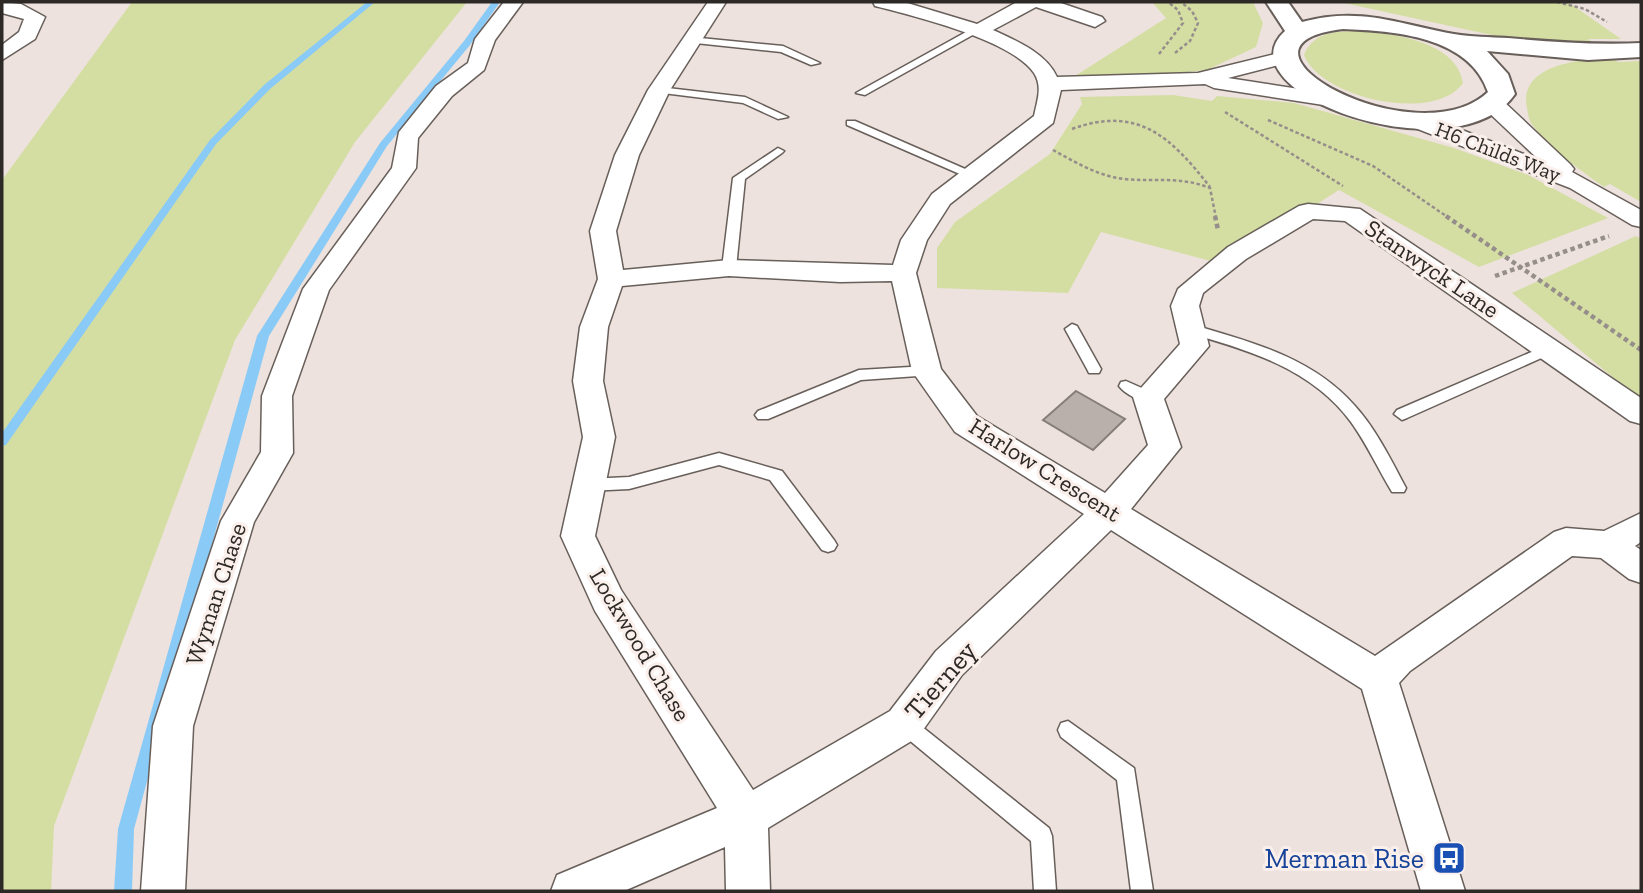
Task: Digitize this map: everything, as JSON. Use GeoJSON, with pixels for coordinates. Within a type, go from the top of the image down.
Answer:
{"type":"FeatureCollection","features":[{"type":"Feature","properties":{"kind":"street","name":"Wyman Chase"},"geometry":{"type":"LineString","coordinates":[[163,891],[173,726],[238,521],[277,453],[277,396],[316,289],[404,168],[407,137],[444,91],[477,66],[485,39],[514,2]]}},
{"type":"Feature","properties":{"kind":"street","name":"Lockwood Chase"},"geometry":{"type":"LineString","coordinates":[[717,2],[659,90],[627,155],[603,231],[611,279],[594,327],[588,381],[600,437],[578,536],[603,589],[746,817]]}},
{"type":"Feature","properties":{"kind":"street"},"geometry":{"type":"LineString","coordinates":[[611,279],[729,268],[840,274],[903,273],[914,240],[941,199],[1045,118],[1050,84],[1040,66],[1014,48],[926,13],[883,2]]}},
{"type":"Feature","properties":{"kind":"street"},"geometry":{"type":"LineString","coordinates":[[976,31],[1044,2],[1095,21]]}},
{"type":"Feature","properties":{"kind":"street"},"geometry":{"type":"LineString","coordinates":[[1276,2],[1297,32]]}},
{"type":"Feature","properties":{"kind":"street"},"geometry":{"type":"LineString","coordinates":[[1314,2],[1373,22],[1411,29],[1447,40],[1588,54]]}},
{"type":"Feature","properties":{"kind":"street"},"geometry":{"type":"LineString","coordinates":[[2,7],[14,8],[35,17],[28,35],[2,54]]}},
{"type":"Feature","properties":{"kind":"street"},"geometry":{"type":"LineString","coordinates":[[1330,100],[1306,86],[1291,72],[1283,58],[1285,44],[1297,32],[1343,22],[1373,22]]}},
{"type":"Feature","properties":{"kind":"street"},"geometry":{"type":"LineString","coordinates":[[1447,40],[1480,59],[1497,93]]}},
{"type":"Feature","properties":{"kind":"street"},"geometry":{"type":"LineString","coordinates":[[1050,84],[1182,80],[1330,100],[1387,117],[1418,121],[1450,120],[1476,115],[1497,93],[1535,66],[1588,54],[1641,50]]}},
{"type":"Feature","properties":{"kind":"street"},"geometry":{"type":"LineString","coordinates":[[1182,80],[1283,58]]}},
{"type":"Feature","properties":{"kind":"street","name":"H6 Childs Way"},"geometry":{"type":"LineString","coordinates":[[1497,93],[1587,189]]}},
{"type":"Feature","properties":{"kind":"street","name":"H6 Childs Way"},"geometry":{"type":"LineString","coordinates":[[1418,121],[1587,189],[1641,220]]}},
{"type":"Feature","properties":{"kind":"street","name":"Stanwyck Lane"},"geometry":{"type":"LineString","coordinates":[[1110,510],[1165,447],[1137,392],[1195,346],[1185,306],[1191,289],[1237,253],[1308,211],[1351,214],[1641,413]]}},
{"type":"Feature","properties":{"kind":"street","name":"Harlow Crescent"},"geometry":{"type":"LineString","coordinates":[[903,273],[927,370],[967,424],[1378,678]]}},
{"type":"Feature","properties":{"kind":"street","name":"Tierney"},"geometry":{"type":"LineString","coordinates":[[746,817],[904,724],[949,663],[1110,510]]}},
{"type":"Feature","properties":{"kind":"street"},"geometry":{"type":"LineString","coordinates":[[1608,545],[1641,526]]}},
{"type":"Feature","properties":{"kind":"street"},"geometry":{"type":"LineString","coordinates":[[1443,891],[1378,678],[1397,659],[1566,542],[1608,545],[1641,569]]}},
{"type":"Feature","properties":{"kind":"street"},"geometry":{"type":"LineString","coordinates":[[573,891],[746,817],[748,891]]}},
{"type":"Feature","properties":{"kind":"lane"},"geometry":{"type":"LineString","coordinates":[[860,93],[976,31]]}},
{"type":"Feature","properties":{"kind":"lane"},"geometry":{"type":"LineString","coordinates":[[690,40],[783,49],[815,64]]}},
{"type":"Feature","properties":{"kind":"lane"},"geometry":{"type":"LineString","coordinates":[[659,90],[745,100],[782,117]]}},
{"type":"Feature","properties":{"kind":"lane"},"geometry":{"type":"LineString","coordinates":[[851,123],[973,174]]}},
{"type":"Feature","properties":{"kind":"lane"},"geometry":{"type":"LineString","coordinates":[[729,268],[739,178],[778,151]]}},
{"type":"Feature","properties":{"kind":"lane"},"geometry":{"type":"LineString","coordinates":[[1072,329],[1094,369]]}},
{"type":"Feature","properties":{"kind":"lane"},"geometry":{"type":"LineString","coordinates":[[1193,330],[1260,349],[1310,373],[1350,410],[1398,488]]}},
{"type":"Feature","properties":{"kind":"lane"},"geometry":{"type":"LineString","coordinates":[[1402,414],[1550,349]]}},
{"type":"Feature","properties":{"kind":"lane"},"geometry":{"type":"LineString","coordinates":[[763,415],[859,375],[927,370]]}},
{"type":"Feature","properties":{"kind":"lane"},"geometry":{"type":"LineString","coordinates":[[588,485],[629,483],[719,458],[776,475],[828,545]]}},
{"type":"Feature","properties":{"kind":"lane"},"geometry":{"type":"LineString","coordinates":[[904,724],[1041,836],[1045,891]]}},
{"type":"Feature","properties":{"kind":"lane"},"geometry":{"type":"LineString","coordinates":[[1068,730],[1127,775],[1142,891]]}},
{"type":"Feature","properties":{"kind":"path"},"geometry":{"type":"LineString","coordinates":[[1168,2],[1178,10],[1183,23],[1172,41],[1155,57],[1156,69],[1182,80]]}},
{"type":"Feature","properties":{"kind":"path"},"geometry":{"type":"LineString","coordinates":[[1181,2],[1192,11],[1198,23],[1190,41],[1171,56],[1170,68],[1182,80]]}},
{"type":"Feature","properties":{"kind":"path"},"geometry":{"type":"LineString","coordinates":[[1577,2],[1585,9]]}},
{"type":"Feature","properties":{"kind":"path"},"geometry":{"type":"LineString","coordinates":[[1236,110],[1217,107],[1352,191]]}},
{"type":"Feature","properties":{"kind":"path"},"geometry":{"type":"LineString","coordinates":[[1068,132],[1098,119],[1119,118],[1168,138],[1210,188],[1219,240],[1237,253]]}},
{"type":"Feature","properties":{"kind":"path"},"geometry":{"type":"LineString","coordinates":[[1262,119],[1373,166],[1641,350]]}},
{"type":"Feature","properties":{"kind":"path"},"geometry":{"type":"LineString","coordinates":[[1024,135],[1114,178],[1177,177],[1210,188]]}},
{"type":"Feature","properties":{"kind":"path"},"geometry":{"type":"LineString","coordinates":[[1054,151],[1059,144]]}},
{"type":"Feature","properties":{"kind":"path"},"geometry":{"type":"LineString","coordinates":[[1487,279],[1618,233]]}},
{"type":"Feature","properties":{"kind":"green space"},"geometry":{"type":"Polygon","coordinates":[[[132,2],[467,2],[355,142],[235,340],[54,826],[51,891],[2,891],[2,180],[132,2]]]}},
{"type":"Feature","properties":{"kind":"green space"},"geometry":{"type":"Polygon","coordinates":[[[1152,2],[1253,2],[1263,23],[1256,47],[1207,70],[1158,75],[1075,76],[1166,18],[1152,2]]]}},
{"type":"Feature","properties":{"kind":"green space"},"geometry":{"type":"Polygon","coordinates":[[[1339,2],[1568,2],[1621,39],[1588,39],[1593,43],[1524,42],[1339,2]]]}},
{"type":"Feature","properties":{"kind":"green space"},"geometry":{"type":"Polygon","coordinates":[[[1362,31],[1407,38],[1437,49],[1458,69],[1463,83],[1449,95],[1429,102],[1379,100],[1354,94],[1332,83],[1314,70],[1304,55],[1308,47],[1320,37],[1336,32],[1362,31]]]}},
{"type":"Feature","properties":{"kind":"green space"},"geometry":{"type":"Polygon","coordinates":[[[1612,58],[1618,62],[1641,61],[1641,202],[1610,184],[1604,187],[1575,166],[1546,141],[1528,116],[1527,93],[1532,82],[1542,73],[1570,63],[1612,58]]]}},
{"type":"Feature","properties":{"kind":"green space"},"geometry":{"type":"Polygon","coordinates":[[[1173,95],[1212,101],[1217,96],[1294,103],[1454,148],[1528,175],[1608,218],[1479,267],[1339,190],[1222,264],[1101,232],[1068,293],[937,288],[937,248],[955,222],[1050,154],[1082,104],[1080,97],[1173,95]]]}},
{"type":"Feature","properties":{"kind":"green space"},"geometry":{"type":"Polygon","coordinates":[[[1636,236],[1641,239],[1641,401],[1512,293],[1636,236]]]}},
{"type":"Feature","properties":{"kind":"building"},"geometry":{"type":"Polygon","coordinates":[[[1076,391],[1125,419],[1093,450],[1043,420],[1076,391]]]}},
{"type":"Feature","properties":{"kind":"waterway"},"geometry":{"type":"LineString","coordinates":[[2,442],[213,142],[267,87],[371,2]]}},
{"type":"Feature","properties":{"kind":"waterway"},"geometry":{"type":"LineString","coordinates":[[123,891],[126,829],[263,336],[383,145],[467,43],[496,2]]}},
{"type":"Feature","properties":{"kind":"place","name":"Merman Rise"},"geometry":{"type":"Point","coordinates":[1449,858]}}]}
